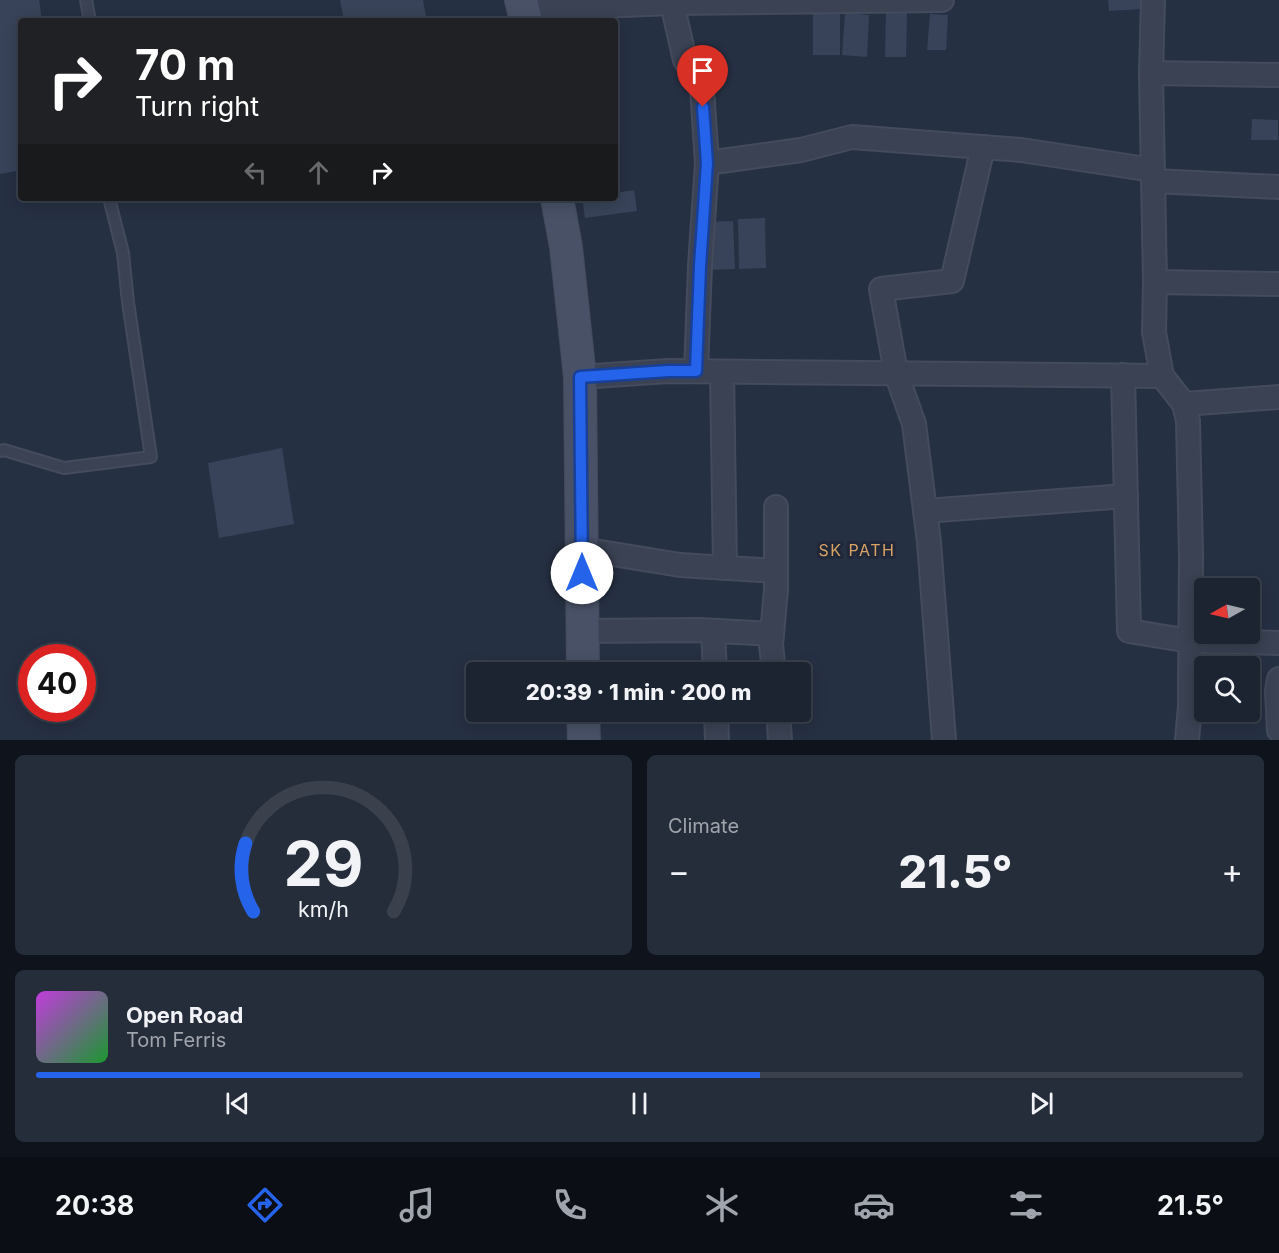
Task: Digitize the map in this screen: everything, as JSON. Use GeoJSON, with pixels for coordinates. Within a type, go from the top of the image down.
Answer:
{"type":"FeatureCollection","features":[{"type":"Feature","properties":{"kind":"street"},"geometry":{"type":"LineString","coordinates":[[523,10],[672,3],[942,0]]}},
{"type":"Feature","properties":{"kind":"street"},"geometry":{"type":"LineString","coordinates":[[1153,0],[1151,73],[1154,332],[1162,376],[1184,404],[1188,421],[1190,706],[1187,740]]}},
{"type":"Feature","properties":{"kind":"street"},"geometry":{"type":"LineString","coordinates":[[672,3],[685,60],[702,89],[707,163],[696,371]]}},
{"type":"Feature","properties":{"kind":"street"},"geometry":{"type":"LineString","coordinates":[[1151,73],[1279,75]]}},
{"type":"Feature","properties":{"kind":"street"},"geometry":{"type":"LineString","coordinates":[[707,163],[801,150],[852,137],[1022,150],[1153,176],[1279,186]]}},
{"type":"Feature","properties":{"kind":"street"},"geometry":{"type":"LineString","coordinates":[[944,740],[925,511],[914,424],[896,373],[881,289],[952,281],[983,147]]}},
{"type":"Feature","properties":{"kind":"street"},"geometry":{"type":"LineString","coordinates":[[558,201],[566,247],[580,377],[583,662]]}},
{"type":"Feature","properties":{"kind":"street"},"geometry":{"type":"LineString","coordinates":[[1155,282],[1279,284]]}},
{"type":"Feature","properties":{"kind":"street"},"geometry":{"type":"LineString","coordinates":[[580,377],[668,371],[1162,376]]}},
{"type":"Feature","properties":{"kind":"street"},"geometry":{"type":"LineString","coordinates":[[722,372],[725,568]]}},
{"type":"Feature","properties":{"kind":"street"},"geometry":{"type":"LineString","coordinates":[[1123,375],[1129,631],[1190,641],[1279,643]]}},
{"type":"Feature","properties":{"kind":"street"},"geometry":{"type":"LineString","coordinates":[[1184,404],[1279,397]]}},
{"type":"Feature","properties":{"kind":"street"},"geometry":{"type":"LineString","coordinates":[[925,511],[1126,495]]}},
{"type":"Feature","properties":{"kind":"street"},"geometry":{"type":"LineString","coordinates":[[773,662],[772,634],[776,590],[776,507]]}},
{"type":"Feature","properties":{"kind":"street"},"geometry":{"type":"LineString","coordinates":[[582,549],[680,565],[776,571]]}},
{"type":"Feature","properties":{"kind":"street"},"geometry":{"type":"LineString","coordinates":[[582,631],[713,631],[772,634]]}},
{"type":"Feature","properties":{"kind":"street"},"geometry":{"type":"LineString","coordinates":[[713,631],[715,662]]}},
{"type":"Feature","properties":{"kind":"street"},"geometry":{"type":"LineString","coordinates":[[1279,679],[1277,691],[1279,730]]}},
{"type":"Feature","properties":{"kind":"street"},"geometry":{"type":"LineString","coordinates":[[583,722],[584,740]]}},
{"type":"Feature","properties":{"kind":"street"},"geometry":{"type":"LineString","coordinates":[[716,722],[717,740]]}},
{"type":"Feature","properties":{"kind":"street"},"geometry":{"type":"LineString","coordinates":[[779,722],[780,740]]}},
{"type":"Feature","properties":{"kind":"lane"},"geometry":{"type":"LineString","coordinates":[[86,0],[89,18]]}},
{"type":"Feature","properties":{"kind":"lane"},"geometry":{"type":"LineString","coordinates":[[0,451],[4,450],[64,468],[151,457],[123,253],[110,201]]}},
{"type":"Feature","properties":{"kind":"building"},"geometry":{"type":"Polygon","coordinates":[[[0,0],[39,0],[42,18],[18,18],[18,171],[0,174],[0,0]]]}},
{"type":"Feature","properties":{"kind":"building"},"geometry":{"type":"Polygon","coordinates":[[[340,0],[423,0],[426,18],[343,18],[340,0]]]}},
{"type":"Feature","properties":{"kind":"building"},"geometry":{"type":"Polygon","coordinates":[[[1108,0],[1142,0],[1142,9],[1109,11],[1108,0]]]}},
{"type":"Feature","properties":{"kind":"building"},"geometry":{"type":"Polygon","coordinates":[[[813,11],[840,11],[840,55],[813,55],[813,11]]]}},
{"type":"Feature","properties":{"kind":"building"},"geometry":{"type":"Polygon","coordinates":[[[845,13],[869,15],[867,57],[842,55],[845,13]]]}},
{"type":"Feature","properties":{"kind":"building"},"geometry":{"type":"Polygon","coordinates":[[[886,13],[907,13],[906,57],[885,57],[886,13]]]}},
{"type":"Feature","properties":{"kind":"building"},"geometry":{"type":"Polygon","coordinates":[[[930,14],[948,15],[946,50],[927,50],[930,14]]]}},
{"type":"Feature","properties":{"kind":"building"},"geometry":{"type":"Polygon","coordinates":[[[1252,119],[1278,120],[1278,140],[1251,140],[1252,119]]]}},
{"type":"Feature","properties":{"kind":"building"},"geometry":{"type":"Polygon","coordinates":[[[634,190],[637,211],[585,218],[582,201],[618,201],[618,193],[634,190]]]}},
{"type":"Feature","properties":{"kind":"building"},"geometry":{"type":"Polygon","coordinates":[[[765,218],[766,268],[739,269],[738,219],[765,218]]]}},
{"type":"Feature","properties":{"kind":"building"},"geometry":{"type":"Polygon","coordinates":[[[733,221],[735,269],[708,270],[706,222],[733,221]]]}},
{"type":"Feature","properties":{"kind":"building"},"geometry":{"type":"Polygon","coordinates":[[[282,448],[294,524],[219,538],[208,463],[282,448]]]}},
{"type":"Feature","properties":{"kind":"district","name":"SK PATH"},"geometry":{"type":"Point","coordinates":[857,550]}},
{"type":"Feature","properties":{"kind":"route"},"geometry":{"type":"LineString","coordinates":[[582,573],[580,377],[696,371],[707,163],[703,107]]}}]}
